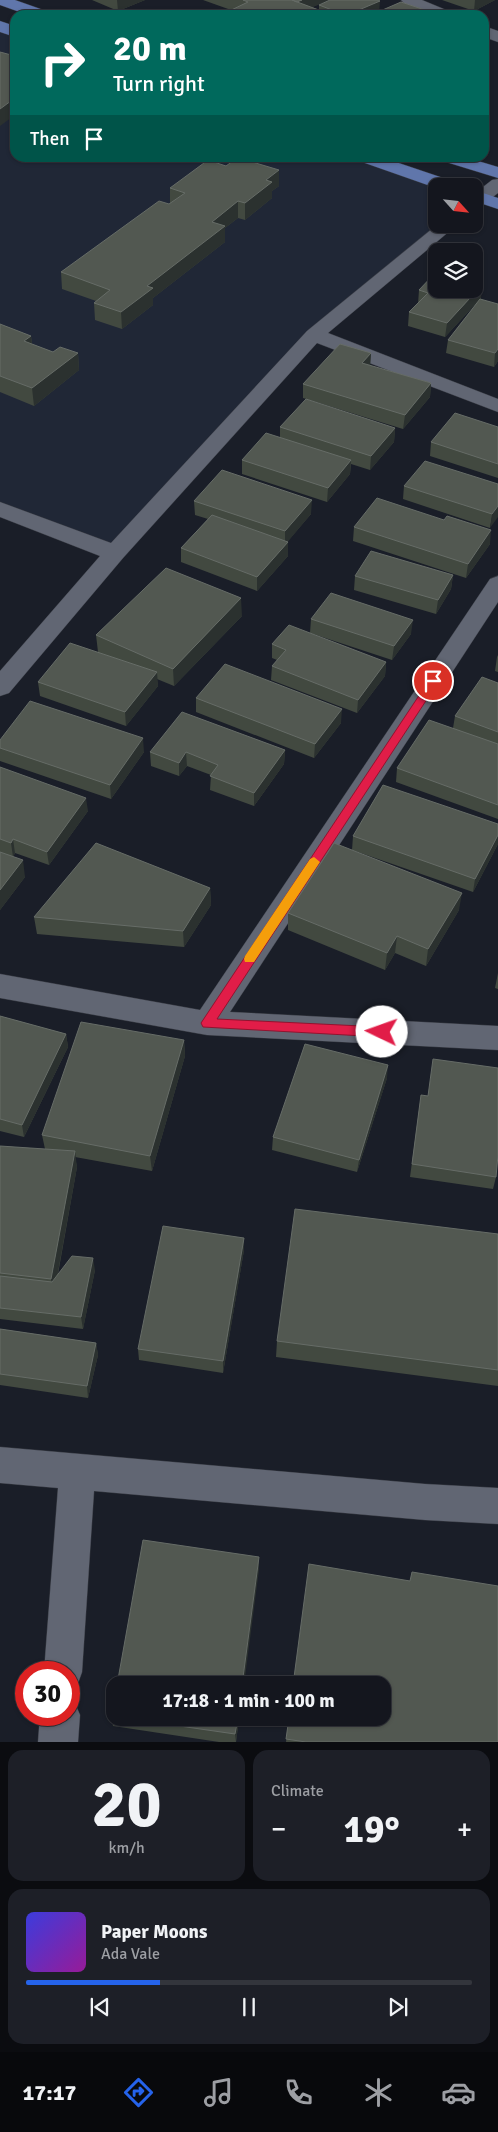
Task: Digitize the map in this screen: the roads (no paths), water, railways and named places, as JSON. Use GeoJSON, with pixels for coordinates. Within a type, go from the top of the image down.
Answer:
{"type":"FeatureCollection","features":[{"type":"Feature","properties":{"kind":"main road"},"geometry":{"type":"LineString","coordinates":[[0,0],[29,10]]}},
{"type":"Feature","properties":{"kind":"main road"},"geometry":{"type":"LineString","coordinates":[[380,162],[428,179]]}},
{"type":"Feature","properties":{"kind":"main road"},"geometry":{"type":"LineString","coordinates":[[464,162],[498,173]]}},
{"type":"Feature","properties":{"kind":"main road"},"geometry":{"type":"LineString","coordinates":[[483,201],[498,204]]}},
{"type":"Feature","properties":{"kind":"street"},"geometry":{"type":"LineString","coordinates":[[409,0],[433,10]]}},
{"type":"Feature","properties":{"kind":"street"},"geometry":{"type":"LineString","coordinates":[[483,194],[498,184]]}},
{"type":"Feature","properties":{"kind":"street"},"geometry":{"type":"LineString","coordinates":[[0,686],[115,552],[314,335],[438,233]]}},
{"type":"Feature","properties":{"kind":"street"},"geometry":{"type":"LineString","coordinates":[[314,335],[498,406]]}},
{"type":"Feature","properties":{"kind":"street"},"geometry":{"type":"LineString","coordinates":[[0,509],[115,552]]}},
{"type":"Feature","properties":{"kind":"street"},"geometry":{"type":"LineString","coordinates":[[207,1023],[498,584]]}},
{"type":"Feature","properties":{"kind":"street"},"geometry":{"type":"LineString","coordinates":[[0,986],[207,1023],[498,1038]]}},
{"type":"Feature","properties":{"kind":"street"},"geometry":{"type":"LineString","coordinates":[[0,1465],[425,1502],[498,1506]]}},
{"type":"Feature","properties":{"kind":"street"},"geometry":{"type":"LineString","coordinates":[[64,1661],[77,1471]]}},
{"type":"Feature","properties":{"kind":"street"},"geometry":{"type":"LineString","coordinates":[[58,1742],[59,1726]]}}]}
